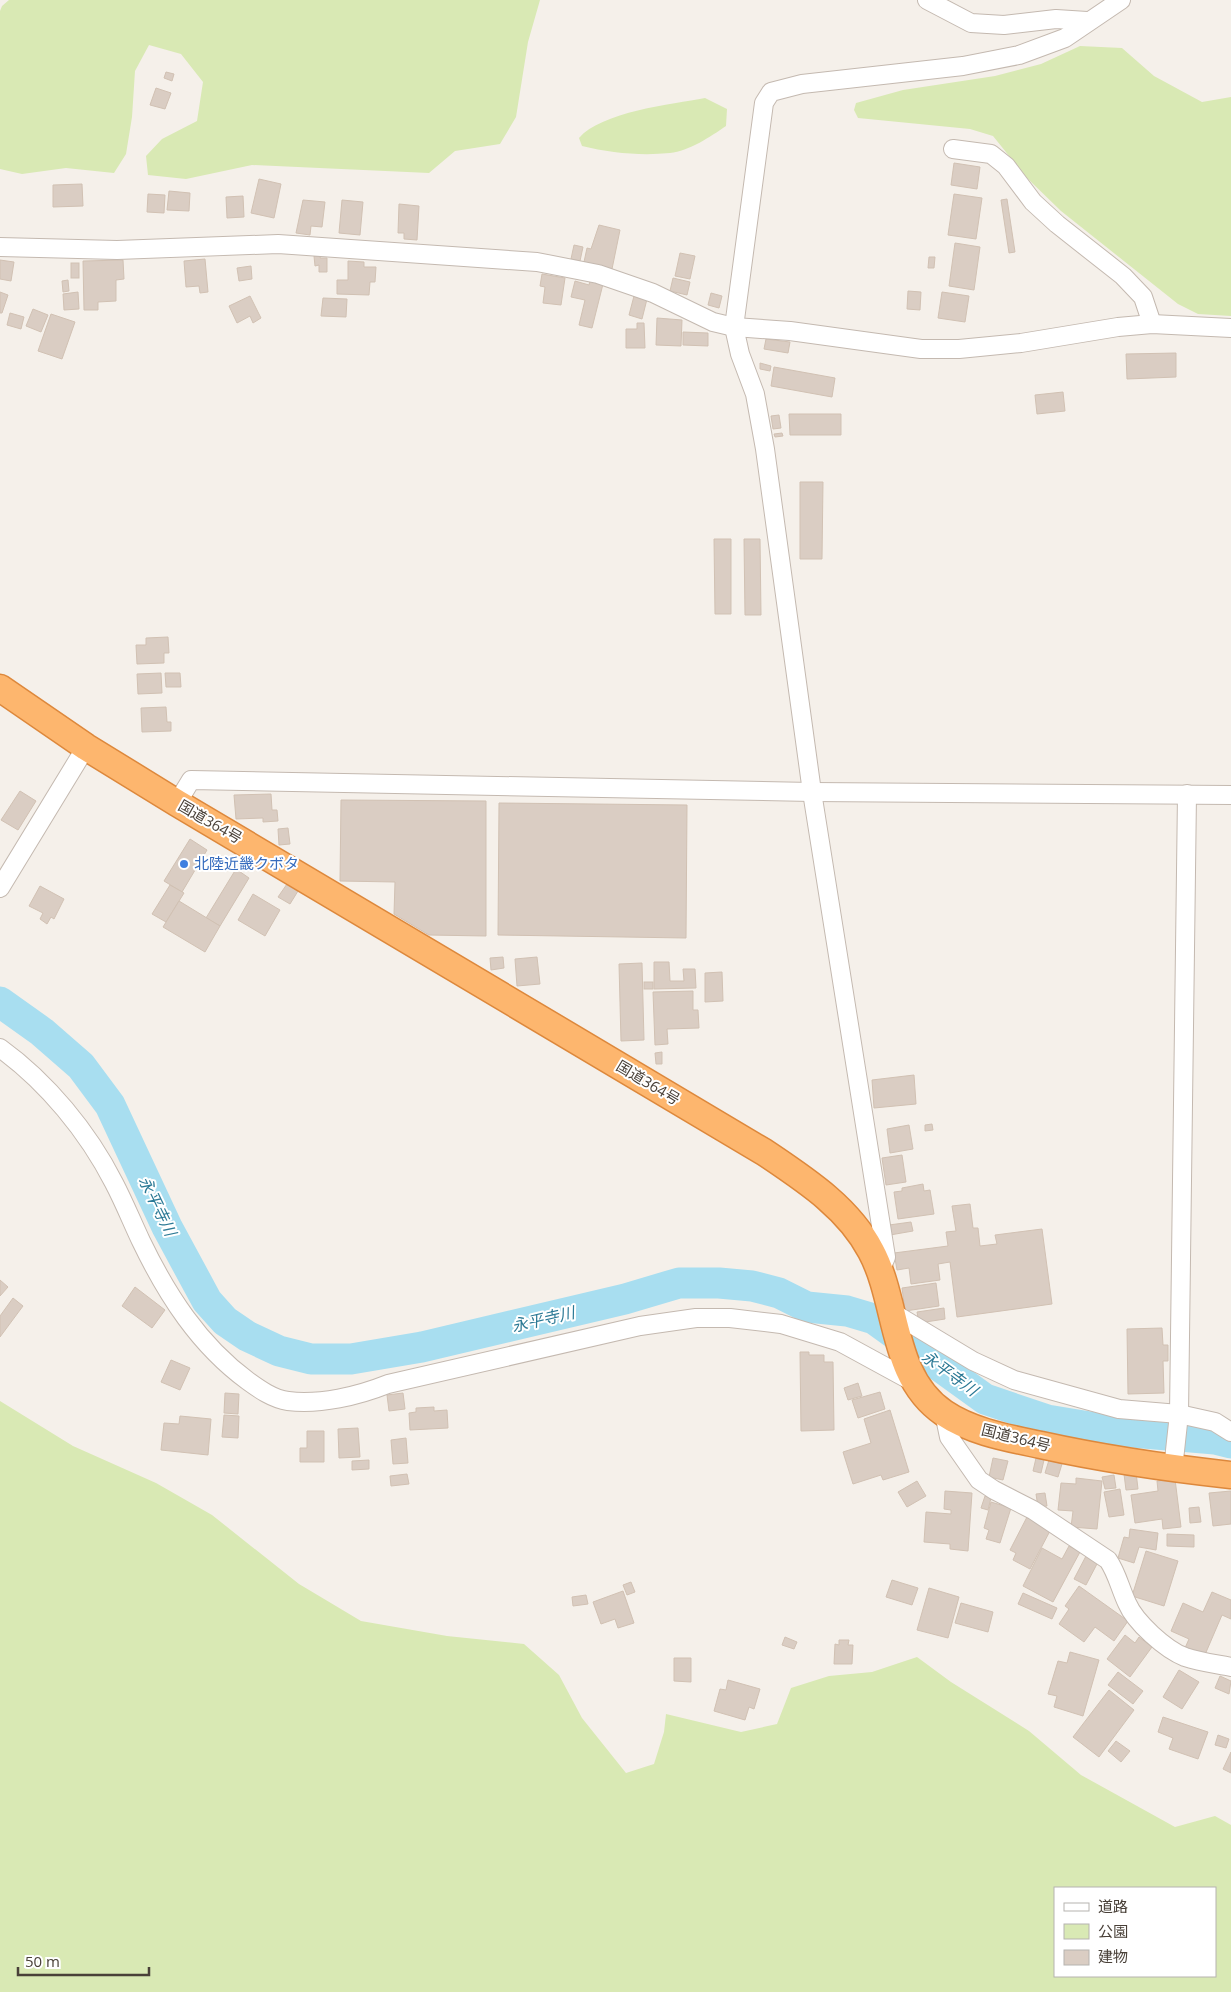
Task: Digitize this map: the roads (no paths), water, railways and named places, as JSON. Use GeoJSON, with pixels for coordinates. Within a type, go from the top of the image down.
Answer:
{"type":"FeatureCollection","features":[{"type":"Feature","properties":{"kind":"highway","name":"国道364号"},"geometry":{"type":"LineString","coordinates":[[0,688],[86,747],[177,803],[764,1152],[805,1179],[838,1208],[855,1227],[871,1251],[880,1272],[900,1348],[914,1379],[944,1413],[999,1436],[1127,1463],[1174,1464],[1231,1475]]}},
{"type":"Feature","properties":{"kind":"street"},"geometry":{"type":"LineString","coordinates":[[927,0],[971,22],[1004,25],[1056,19],[1088,21]]}},
{"type":"Feature","properties":{"kind":"street"},"geometry":{"type":"LineString","coordinates":[[880,1272],[886,1258],[885,1248],[812,792],[765,449],[755,394],[740,354],[734,327],[764,103],[771,92],[802,84],[963,66],[1019,55],[1065,38],[1121,0]]}},
{"type":"Feature","properties":{"kind":"street"},"geometry":{"type":"LineString","coordinates":[[953,149],[991,154],[1006,166],[1033,202],[1056,224],[1123,276],[1143,297],[1152,324]]}},
{"type":"Feature","properties":{"kind":"street"},"geometry":{"type":"LineString","coordinates":[[0,247],[117,250],[278,244],[538,262],[598,274],[653,293],[713,322],[734,327],[790,331],[921,349],[959,349],[1152,324],[1231,328]]}},
{"type":"Feature","properties":{"kind":"street"},"geometry":{"type":"LineString","coordinates":[[0,888],[86,747]]}},
{"type":"Feature","properties":{"kind":"street"},"geometry":{"type":"LineString","coordinates":[[177,803],[191,780],[812,792],[1231,795]]}},
{"type":"Feature","properties":{"kind":"street"},"geometry":{"type":"LineString","coordinates":[[1174,1464],[1179,1419],[1187,794]]}},
{"type":"Feature","properties":{"kind":"street"},"geometry":{"type":"LineString","coordinates":[[0,1048],[29,1071],[89,1141],[114,1183],[142,1243],[182,1316],[210,1349],[232,1369],[262,1391],[287,1401],[323,1400],[366,1393],[388,1384],[561,1343],[640,1326],[696,1318],[730,1318],[780,1324],[840,1342],[914,1379]]}},
{"type":"Feature","properties":{"kind":"street"},"geometry":{"type":"LineString","coordinates":[[891,1314],[973,1361],[1014,1380],[1119,1409],[1179,1419],[1215,1422],[1231,1432]]}},
{"type":"Feature","properties":{"kind":"street"},"geometry":{"type":"LineString","coordinates":[[944,1413],[949,1437],[979,1480],[1033,1510],[1108,1560],[1115,1570],[1127,1604],[1145,1627],[1170,1649],[1185,1657],[1231,1667]]}},
{"type":"Feature","properties":{"kind":"waterway","name":"永平寺川"},"geometry":{"type":"LineString","coordinates":[[0,1002],[42,1032],[81,1066],[110,1105],[167,1227],[207,1301],[225,1321],[247,1336],[279,1351],[311,1359],[351,1359],[422,1347],[625,1299],[679,1283],[719,1283],[752,1286],[779,1293],[807,1307],[847,1311],[874,1319],[985,1399],[1047,1420],[1108,1430],[1215,1439],[1231,1443]]}},
{"type":"Feature","properties":{"kind":"place","name":"北陸近畿クボタ"},"geometry":{"type":"Point","coordinates":[184,864]}}]}
